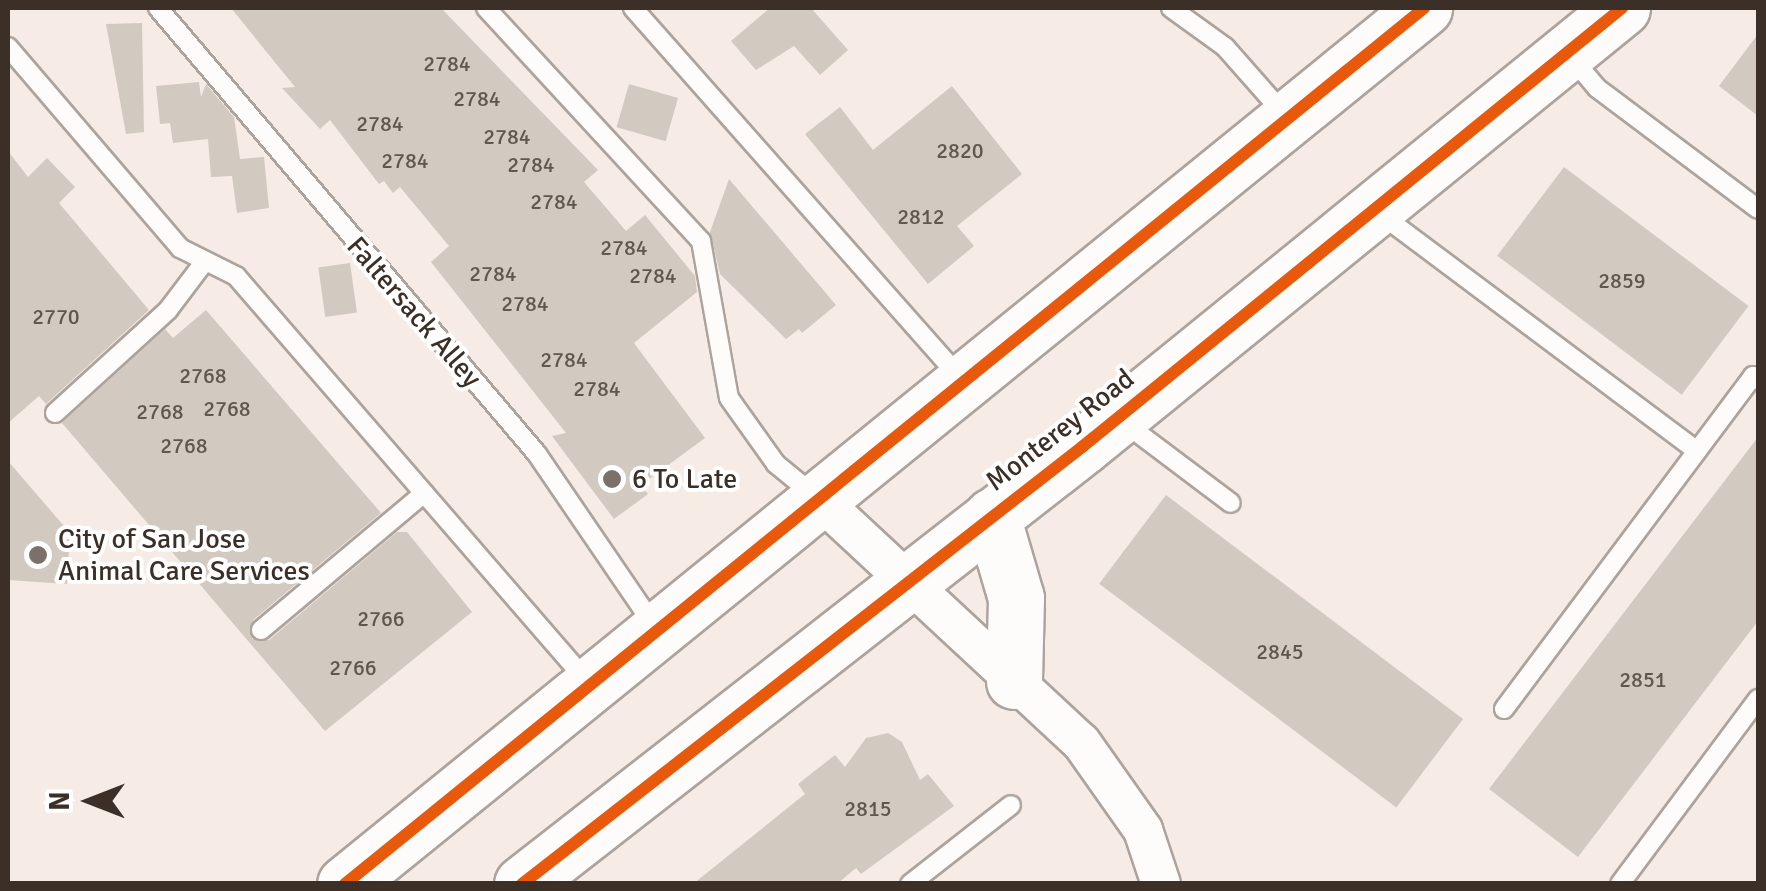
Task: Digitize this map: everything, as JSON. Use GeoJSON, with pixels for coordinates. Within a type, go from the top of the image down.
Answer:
{"type":"FeatureCollection","features":[{"type":"Feature","properties":{"kind":"main road"},"geometry":{"type":"LineString","coordinates":[[345,884],[1424,8]]}},
{"type":"Feature","properties":{"kind":"main road","name":"Monterey Road"},"geometry":{"type":"LineString","coordinates":[[522,884],[1118,418],[1622,8]]}},
{"type":"Feature","properties":{"kind":"main road"},"geometry":{"type":"LineString","coordinates":[[992,516],[1016,598],[1014,681]]}},
{"type":"Feature","properties":{"kind":"street"},"geometry":{"type":"LineString","coordinates":[[818,498],[1014,681],[1109,777],[1142,830],[1161,884]]}},
{"type":"Feature","properties":{"kind":"lane","name":"Faltersack Alley"},"geometry":{"type":"LineString","coordinates":[[158,8],[537,454],[656,628]]}},
{"type":"Feature","properties":{"kind":"lane"},"geometry":{"type":"LineString","coordinates":[[486,8],[701,241],[729,398],[776,464],[818,498]]}},
{"type":"Feature","properties":{"kind":"lane"},"geometry":{"type":"LineString","coordinates":[[633,8],[962,382]]}},
{"type":"Feature","properties":{"kind":"lane"},"geometry":{"type":"LineString","coordinates":[[1171,8],[1225,46],[1287,118]]}},
{"type":"Feature","properties":{"kind":"lane"},"geometry":{"type":"LineString","coordinates":[[8,46],[180,248],[236,276],[588,683]]}},
{"type":"Feature","properties":{"kind":"lane"},"geometry":{"type":"LineString","coordinates":[[1568,52],[1597,88],[1758,209]]}},
{"type":"Feature","properties":{"kind":"lane"},"geometry":{"type":"LineString","coordinates":[[1375,210],[1696,451]]}},
{"type":"Feature","properties":{"kind":"lane"},"geometry":{"type":"LineString","coordinates":[[55,413],[168,310],[205,260]]}},
{"type":"Feature","properties":{"kind":"lane"},"geometry":{"type":"LineString","coordinates":[[1504,708],[1753,376],[1758,380]]}},
{"type":"Feature","properties":{"kind":"lane"},"geometry":{"type":"LineString","coordinates":[[1118,418],[1231,503]]}},
{"type":"Feature","properties":{"kind":"lane"},"geometry":{"type":"LineString","coordinates":[[261,630],[424,493]]}},
{"type":"Feature","properties":{"kind":"lane"},"geometry":{"type":"LineString","coordinates":[[1620,884],[1758,699]]}},
{"type":"Feature","properties":{"kind":"lane"},"geometry":{"type":"LineString","coordinates":[[910,884],[1011,805]]}},
{"type":"Feature","properties":{"kind":"building"},"geometry":{"type":"Polygon","coordinates":[[[231,8],[441,8],[598,170],[584,182],[626,231],[645,215],[695,276],[697,292],[634,343],[705,438],[641,485],[648,494],[614,519],[552,436],[566,433],[431,262],[449,246],[400,187],[393,193],[384,181],[379,184],[330,120],[320,129],[282,88],[295,87],[231,8]]]}},
{"type":"Feature","properties":{"kind":"building"},"geometry":{"type":"Polygon","coordinates":[[[770,8],[811,8],[848,50],[820,75],[794,46],[756,70],[731,41],[770,8]]]}},
{"type":"Feature","properties":{"kind":"building"},"geometry":{"type":"Polygon","coordinates":[[[142,23],[144,132],[126,134],[106,24],[142,23]]]}},
{"type":"Feature","properties":{"kind":"building"},"geometry":{"type":"Polygon","coordinates":[[[1758,34],[1758,116],[1719,86],[1758,34]]]}},
{"type":"Feature","properties":{"kind":"building"},"geometry":{"type":"Polygon","coordinates":[[[199,82],[201,97],[206,84],[234,117],[240,159],[264,157],[269,208],[237,213],[232,176],[211,177],[208,139],[173,143],[170,123],[160,124],[156,86],[199,82]]]}},
{"type":"Feature","properties":{"kind":"building"},"geometry":{"type":"Polygon","coordinates":[[[629,84],[678,98],[666,141],[617,127],[629,84]]]}},
{"type":"Feature","properties":{"kind":"building"},"geometry":{"type":"Polygon","coordinates":[[[952,86],[1022,174],[957,226],[974,246],[928,284],[805,134],[840,107],[873,150],[952,86]]]}},
{"type":"Feature","properties":{"kind":"building"},"geometry":{"type":"Polygon","coordinates":[[[8,151],[28,177],[47,158],[75,187],[59,203],[149,310],[46,404],[39,396],[8,423],[8,151]]]}},
{"type":"Feature","properties":{"kind":"building"},"geometry":{"type":"Polygon","coordinates":[[[1564,167],[1748,306],[1682,395],[1497,256],[1564,167]]]}},
{"type":"Feature","properties":{"kind":"building"},"geometry":{"type":"Polygon","coordinates":[[[729,179],[836,305],[802,333],[799,329],[786,339],[720,274],[710,232],[729,179]]]}},
{"type":"Feature","properties":{"kind":"building"},"geometry":{"type":"Polygon","coordinates":[[[350,263],[357,313],[325,317],[318,267],[350,263]]]}},
{"type":"Feature","properties":{"kind":"building"},"geometry":{"type":"Polygon","coordinates":[[[206,310],[381,513],[253,620],[252,639],[269,640],[397,532],[407,532],[472,612],[325,731],[62,423],[165,329],[173,338],[206,310]]]}},
{"type":"Feature","properties":{"kind":"building"},"geometry":{"type":"Polygon","coordinates":[[[1758,437],[1758,621],[1578,857],[1489,789],[1758,437]]]}},
{"type":"Feature","properties":{"kind":"building","name":"City of San Jose Animal Care Services"},"geometry":{"type":"Polygon","coordinates":[[[8,461],[70,533],[67,584],[8,580],[8,461]]]}},
{"type":"Feature","properties":{"kind":"building"},"geometry":{"type":"Polygon","coordinates":[[[1166,495],[1463,719],[1396,808],[1099,584],[1166,495]]]}},
{"type":"Feature","properties":{"kind":"building"},"geometry":{"type":"Polygon","coordinates":[[[888,733],[902,742],[920,780],[928,774],[954,806],[861,874],[856,868],[837,884],[693,884],[805,794],[798,784],[835,755],[845,767],[866,738],[888,733]]]}},
{"type":"Feature","properties":{"kind":"cycle path"},"geometry":{"type":"LineString","coordinates":[[345,884],[1424,8]]}},
{"type":"Feature","properties":{"kind":"cycle path"},"geometry":{"type":"LineString","coordinates":[[522,884],[1082,447],[1622,8]]}},
{"type":"Feature","properties":{"kind":"place","name":"6 To Late"},"geometry":{"type":"Point","coordinates":[612,479]}},
{"type":"Feature","properties":{"kind":"place","name":"City of San Jose Animal Care Services"},"geometry":{"type":"Point","coordinates":[38,555]}}]}
